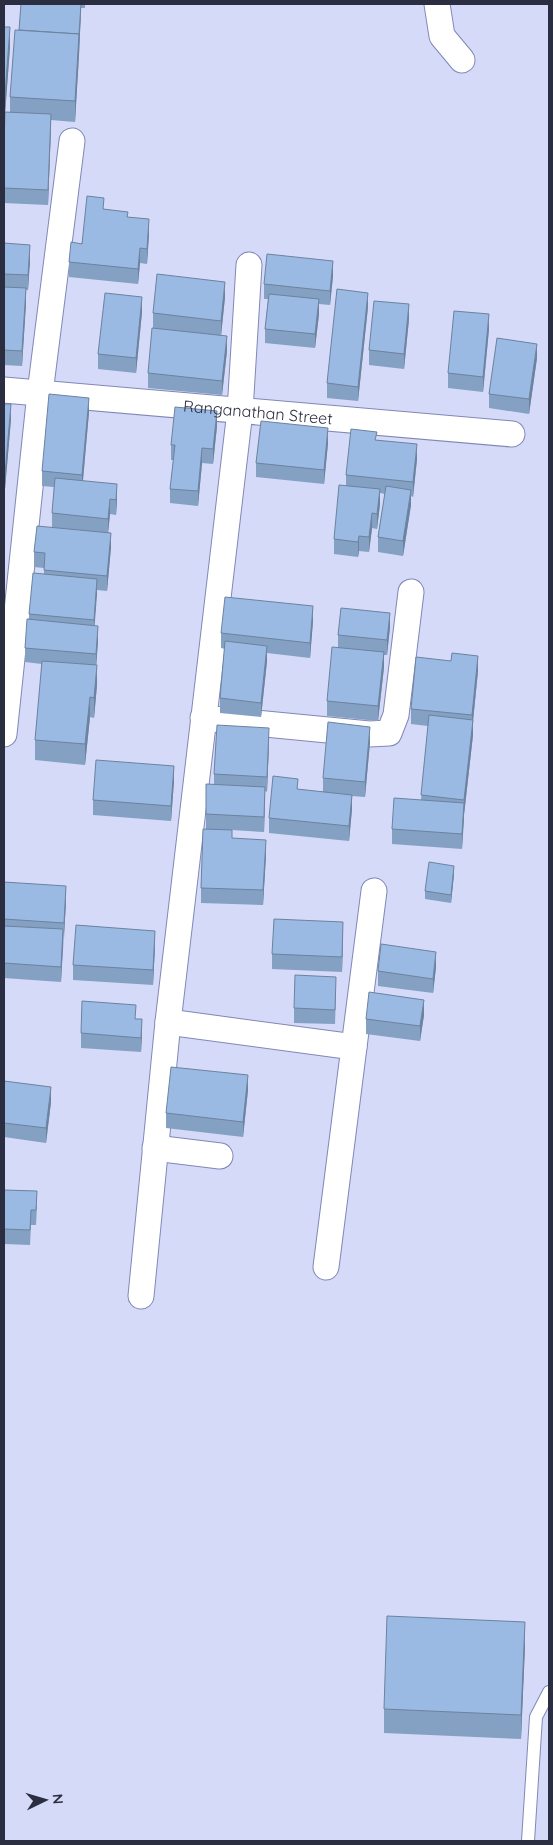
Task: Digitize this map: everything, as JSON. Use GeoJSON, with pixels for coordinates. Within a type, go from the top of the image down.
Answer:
{"type":"FeatureCollection","features":[{"type":"Feature","properties":{"kind":"street"},"geometry":{"type":"LineString","coordinates":[[437,4],[442,36],[462,60]]}},
{"type":"Feature","properties":{"kind":"street"},"geometry":{"type":"LineString","coordinates":[[4,734],[11,597],[40,393],[72,141]]}},
{"type":"Feature","properties":{"kind":"street"},"geometry":{"type":"LineString","coordinates":[[141,1296],[168,1022],[240,411],[248,265]]}},
{"type":"Feature","properties":{"kind":"street","name":"Ranganathan Street"},"geometry":{"type":"LineString","coordinates":[[4,390],[512,434]]}},
{"type":"Feature","properties":{"kind":"street"},"geometry":{"type":"LineString","coordinates":[[203,718],[369,734],[389,732],[396,715],[411,592]]}},
{"type":"Feature","properties":{"kind":"street"},"geometry":{"type":"LineString","coordinates":[[326,1267],[374,891]]}},
{"type":"Feature","properties":{"kind":"street"},"geometry":{"type":"LineString","coordinates":[[168,1022],[354,1046]]}},
{"type":"Feature","properties":{"kind":"street"},"geometry":{"type":"LineString","coordinates":[[155,1148],[220,1156]]}},
{"type":"Feature","properties":{"kind":"lane"},"geometry":{"type":"LineString","coordinates":[[528,1841],[536,1717],[549,1692]]}},
{"type":"Feature","properties":{"kind":"building"},"geometry":{"type":"Polygon","coordinates":[[[21,4],[81,4],[79,34],[19,30],[21,4]]]}},
{"type":"Feature","properties":{"kind":"building"},"geometry":{"type":"Polygon","coordinates":[[[4,27],[10,27],[5,95],[4,95],[4,27]]]}},
{"type":"Feature","properties":{"kind":"building"},"geometry":{"type":"Polygon","coordinates":[[[15,30],[79,34],[75,101],[10,97],[15,30]]]}},
{"type":"Feature","properties":{"kind":"building"},"geometry":{"type":"Polygon","coordinates":[[[5,112],[51,114],[48,190],[4,188],[5,112]]]}},
{"type":"Feature","properties":{"kind":"building"},"geometry":{"type":"Polygon","coordinates":[[[87,196],[104,198],[103,209],[128,212],[127,217],[149,219],[147,249],[140,248],[138,269],[69,262],[71,242],[82,244],[87,196]]]}},
{"type":"Feature","properties":{"kind":"building"},"geometry":{"type":"Polygon","coordinates":[[[4,243],[30,245],[28,275],[4,274],[4,243]]]}},
{"type":"Feature","properties":{"kind":"building"},"geometry":{"type":"Polygon","coordinates":[[[267,254],[333,261],[330,291],[264,284],[267,254]]]}},
{"type":"Feature","properties":{"kind":"building"},"geometry":{"type":"Polygon","coordinates":[[[157,274],[225,282],[221,321],[153,313],[157,274]]]}},
{"type":"Feature","properties":{"kind":"building"},"geometry":{"type":"Polygon","coordinates":[[[4,287],[26,288],[22,351],[4,350],[4,287]]]}},
{"type":"Feature","properties":{"kind":"building"},"geometry":{"type":"Polygon","coordinates":[[[337,289],[368,293],[358,387],[327,383],[337,289]]]}},
{"type":"Feature","properties":{"kind":"building"},"geometry":{"type":"Polygon","coordinates":[[[105,293],[142,297],[136,358],[98,354],[105,293]]]}},
{"type":"Feature","properties":{"kind":"building"},"geometry":{"type":"Polygon","coordinates":[[[269,294],[319,299],[315,334],[265,329],[269,294]]]}},
{"type":"Feature","properties":{"kind":"building"},"geometry":{"type":"Polygon","coordinates":[[[374,301],[409,304],[404,354],[369,350],[374,301]]]}},
{"type":"Feature","properties":{"kind":"building"},"geometry":{"type":"Polygon","coordinates":[[[454,311],[489,314],[483,377],[448,373],[454,311]]]}},
{"type":"Feature","properties":{"kind":"building"},"geometry":{"type":"Polygon","coordinates":[[[152,328],[227,336],[222,381],[148,373],[152,328]]]}},
{"type":"Feature","properties":{"kind":"building"},"geometry":{"type":"Polygon","coordinates":[[[497,338],[537,344],[529,399],[489,394],[497,338]]]}},
{"type":"Feature","properties":{"kind":"building"},"geometry":{"type":"Polygon","coordinates":[[[49,394],[89,398],[82,475],[42,471],[49,394]]]}},
{"type":"Feature","properties":{"kind":"building"},"geometry":{"type":"Polygon","coordinates":[[[4,404],[11,404],[5,474],[4,474],[4,404]]]}},
{"type":"Feature","properties":{"kind":"building"},"geometry":{"type":"Polygon","coordinates":[[[175,407],[217,411],[213,449],[202,448],[198,491],[170,489],[175,445],[171,445],[175,407]]]}},
{"type":"Feature","properties":{"kind":"building"},"geometry":{"type":"Polygon","coordinates":[[[261,421],[328,428],[324,470],[256,463],[261,421]]]}},
{"type":"Feature","properties":{"kind":"building"},"geometry":{"type":"Polygon","coordinates":[[[351,429],[377,432],[375,440],[417,444],[413,482],[346,475],[351,429]]]}},
{"type":"Feature","properties":{"kind":"building"},"geometry":{"type":"Polygon","coordinates":[[[55,478],[117,484],[116,500],[110,499],[108,519],[52,513],[55,478]]]}},
{"type":"Feature","properties":{"kind":"building"},"geometry":{"type":"Polygon","coordinates":[[[339,485],[380,489],[377,514],[372,513],[369,537],[359,536],[358,542],[334,539],[339,485]]]}},
{"type":"Feature","properties":{"kind":"building"},"geometry":{"type":"Polygon","coordinates":[[[386,486],[411,490],[403,541],[378,537],[386,486]]]}},
{"type":"Feature","properties":{"kind":"building"},"geometry":{"type":"Polygon","coordinates":[[[37,526],[111,533],[107,576],[44,570],[45,553],[34,552],[37,526]]]}},
{"type":"Feature","properties":{"kind":"building"},"geometry":{"type":"Polygon","coordinates":[[[33,573],[97,579],[94,620],[29,614],[33,573]]]}},
{"type":"Feature","properties":{"kind":"building"},"geometry":{"type":"Polygon","coordinates":[[[225,597],[313,606],[310,643],[221,633],[225,597]]]}},
{"type":"Feature","properties":{"kind":"building"},"geometry":{"type":"Polygon","coordinates":[[[341,608],[390,613],[387,640],[338,635],[341,608]]]}},
{"type":"Feature","properties":{"kind":"building"},"geometry":{"type":"Polygon","coordinates":[[[27,619],[98,626],[96,654],[25,648],[27,619]]]}},
{"type":"Feature","properties":{"kind":"building"},"geometry":{"type":"Polygon","coordinates":[[[225,641],[267,646],[261,703],[220,698],[225,641]]]}},
{"type":"Feature","properties":{"kind":"building"},"geometry":{"type":"Polygon","coordinates":[[[332,647],[384,652],[378,706],[327,701],[332,647]]]}},
{"type":"Feature","properties":{"kind":"building"},"geometry":{"type":"Polygon","coordinates":[[[452,653],[478,656],[472,715],[411,709],[416,657],[451,661],[452,653]]]}},
{"type":"Feature","properties":{"kind":"building"},"geometry":{"type":"Polygon","coordinates":[[[42,661],[97,665],[94,698],[90,697],[85,744],[35,740],[42,661]]]}},
{"type":"Feature","properties":{"kind":"building"},"geometry":{"type":"Polygon","coordinates":[[[429,715],[473,720],[464,800],[421,795],[429,715]]]}},
{"type":"Feature","properties":{"kind":"building"},"geometry":{"type":"Polygon","coordinates":[[[328,722],[370,727],[365,782],[323,778],[328,722]]]}},
{"type":"Feature","properties":{"kind":"building"},"geometry":{"type":"Polygon","coordinates":[[[217,725],[269,728],[267,777],[214,774],[217,725]]]}},
{"type":"Feature","properties":{"kind":"building"},"geometry":{"type":"Polygon","coordinates":[[[96,760],[174,766],[171,806],[93,800],[96,760]]]}},
{"type":"Feature","properties":{"kind":"building"},"geometry":{"type":"Polygon","coordinates":[[[273,776],[298,779],[297,789],[352,795],[349,826],[269,818],[273,776]]]}},
{"type":"Feature","properties":{"kind":"building"},"geometry":{"type":"Polygon","coordinates":[[[206,784],[265,787],[264,817],[206,814],[206,784]]]}},
{"type":"Feature","properties":{"kind":"building"},"geometry":{"type":"Polygon","coordinates":[[[394,798],[464,803],[462,834],[392,829],[394,798]]]}},
{"type":"Feature","properties":{"kind":"building"},"geometry":{"type":"Polygon","coordinates":[[[203,829],[232,830],[232,838],[266,840],[263,890],[201,888],[203,829]]]}},
{"type":"Feature","properties":{"kind":"building"},"geometry":{"type":"Polygon","coordinates":[[[429,862],[454,866],[451,895],[425,891],[429,862]]]}},
{"type":"Feature","properties":{"kind":"building"},"geometry":{"type":"Polygon","coordinates":[[[4,882],[66,886],[64,923],[4,919],[4,882]]]}},
{"type":"Feature","properties":{"kind":"building"},"geometry":{"type":"Polygon","coordinates":[[[274,919],[343,922],[342,957],[272,954],[274,919]]]}},
{"type":"Feature","properties":{"kind":"building"},"geometry":{"type":"Polygon","coordinates":[[[76,925],[155,931],[153,970],[73,965],[76,925]]]}},
{"type":"Feature","properties":{"kind":"building"},"geometry":{"type":"Polygon","coordinates":[[[4,926],[63,929],[61,967],[4,963],[4,926]]]}},
{"type":"Feature","properties":{"kind":"building"},"geometry":{"type":"Polygon","coordinates":[[[381,944],[436,952],[433,979],[378,971],[381,944]]]}},
{"type":"Feature","properties":{"kind":"building"},"geometry":{"type":"Polygon","coordinates":[[[295,975],[336,977],[335,1010],[294,1008],[295,975]]]}},
{"type":"Feature","properties":{"kind":"building"},"geometry":{"type":"Polygon","coordinates":[[[369,992],[424,1000],[420,1026],[366,1019],[369,992]]]}},
{"type":"Feature","properties":{"kind":"building"},"geometry":{"type":"Polygon","coordinates":[[[82,1001],[136,1005],[135,1019],[142,1019],[141,1038],[81,1033],[82,1001]]]}},
{"type":"Feature","properties":{"kind":"building"},"geometry":{"type":"Polygon","coordinates":[[[171,1067],[248,1075],[243,1122],[166,1113],[171,1067]]]}},
{"type":"Feature","properties":{"kind":"building"},"geometry":{"type":"Polygon","coordinates":[[[4,1081],[51,1087],[46,1128],[4,1123],[4,1081]]]}},
{"type":"Feature","properties":{"kind":"building"},"geometry":{"type":"Polygon","coordinates":[[[4,1190],[37,1191],[36,1210],[31,1210],[30,1230],[4,1229],[4,1190]]]}},
{"type":"Feature","properties":{"kind":"building"},"geometry":{"type":"Polygon","coordinates":[[[387,1616],[525,1622],[521,1715],[384,1709],[387,1616]]]}}]}
